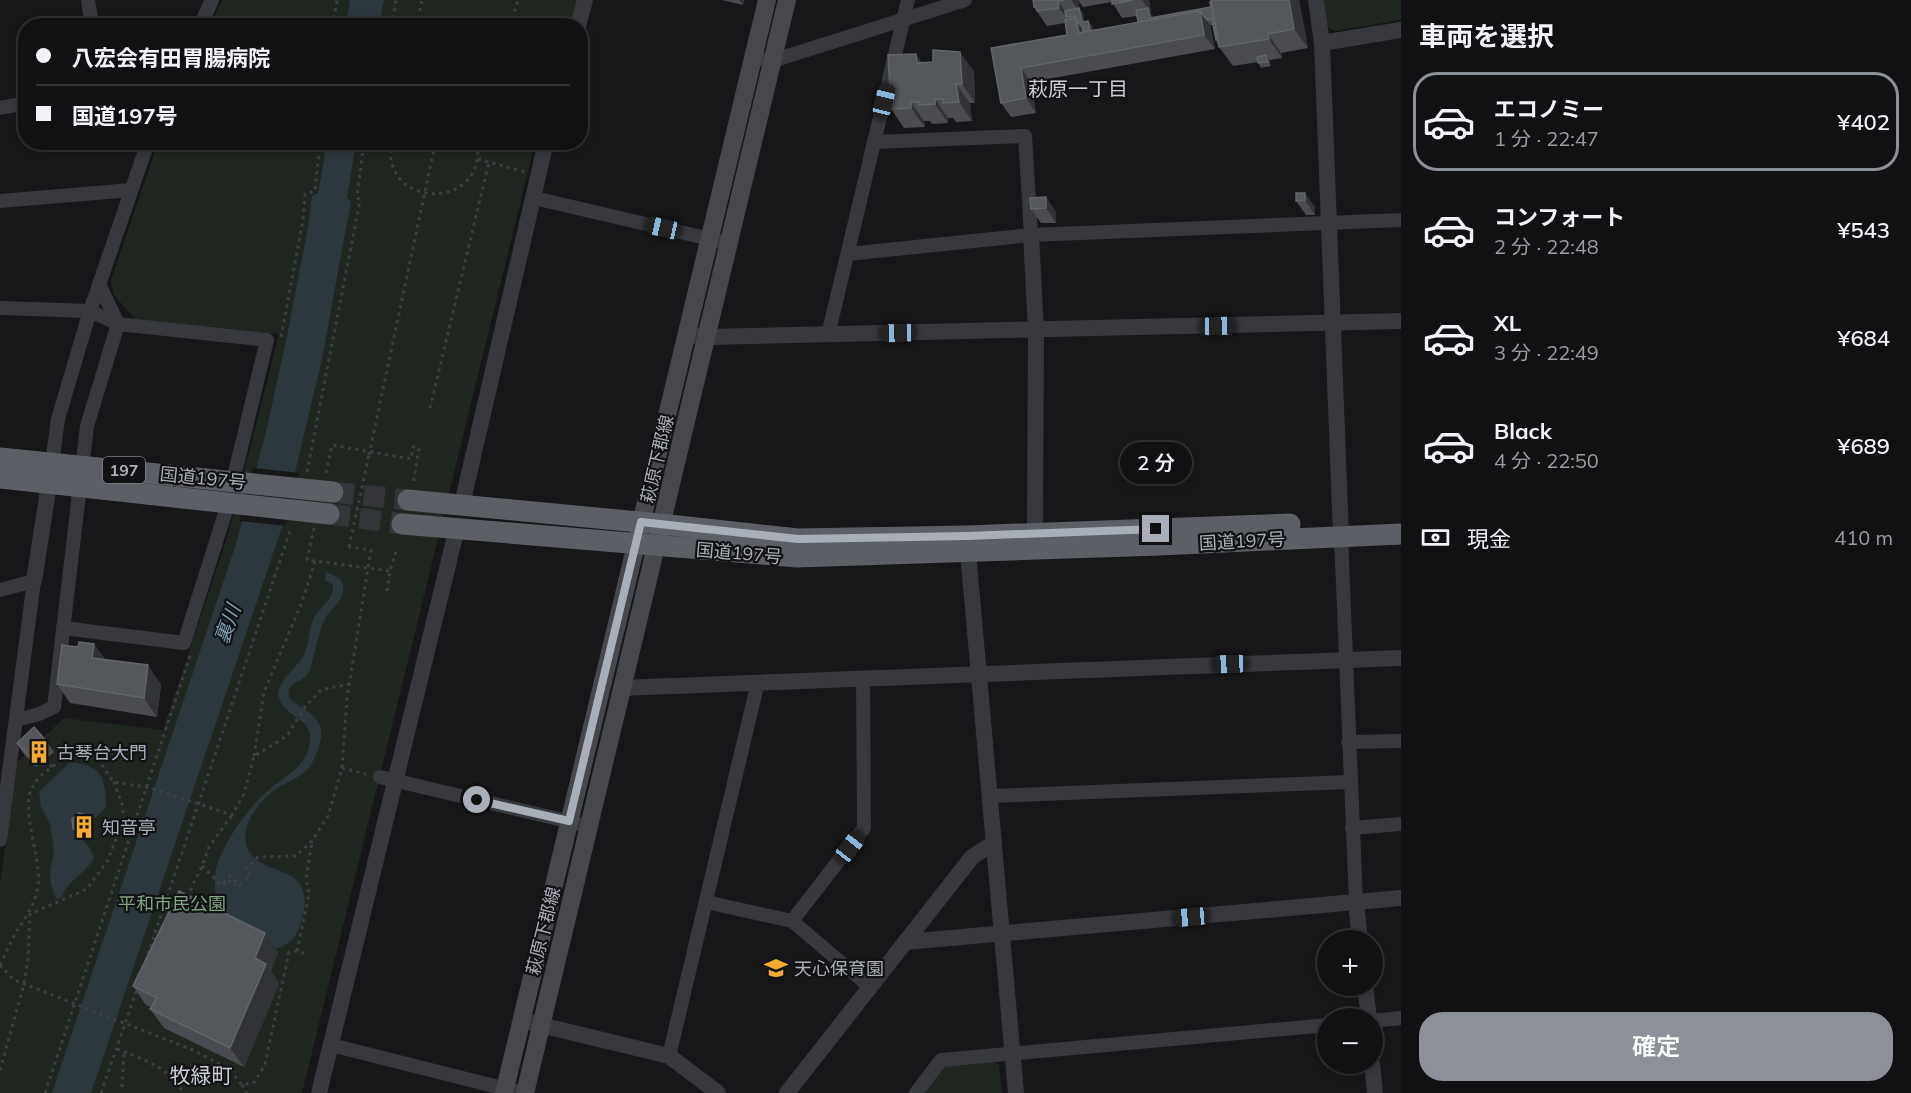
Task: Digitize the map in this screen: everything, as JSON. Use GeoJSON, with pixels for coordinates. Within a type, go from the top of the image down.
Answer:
{"type":"FeatureCollection","features":[{"type":"Feature","properties":{"kind":"highway","name":"国道197号"},"geometry":{"type":"LineString","coordinates":[[0,458],[241,482],[302,482],[333,492]]}},
{"type":"Feature","properties":{"kind":"highway","name":"国道197号"},"geometry":{"type":"LineString","coordinates":[[0,478],[235,505],[292,517],[322,520]]}},
{"type":"Feature","properties":{"kind":"highway","name":"国道197号"},"geometry":{"type":"LineString","coordinates":[[410,493],[462,504],[798,539],[967,544],[1035,534],[1340,529],[1401,534]]}},
{"type":"Feature","properties":{"kind":"highway","name":"国道197号"},"geometry":{"type":"LineString","coordinates":[[402,524],[797,558],[967,544],[1340,529],[1401,520]]}},
{"type":"Feature","properties":{"kind":"main road","name":"萩原下郡線"},"geometry":{"type":"LineString","coordinates":[[514,1092],[541,1025],[621,688],[687,334],[767,0]]}},
{"type":"Feature","properties":{"kind":"main road","name":"萩原下郡線"},"geometry":{"type":"LineString","coordinates":[[651,523],[705,337],[787,0]]}},
{"type":"Feature","properties":{"kind":"main road","name":"萩原下郡線"},"geometry":{"type":"LineString","coordinates":[[514,1092],[521,1021],[569,821],[646,546]]}},
{"type":"Feature","properties":{"kind":"street"},"geometry":{"type":"LineString","coordinates":[[88,0],[91,18]]}},
{"type":"Feature","properties":{"kind":"street"},"geometry":{"type":"LineString","coordinates":[[204,18],[212,0]]}},
{"type":"Feature","properties":{"kind":"street"},"geometry":{"type":"LineString","coordinates":[[580,18],[585,0]]}},
{"type":"Feature","properties":{"kind":"street"},"geometry":{"type":"LineString","coordinates":[[828,335],[908,0]]}},
{"type":"Feature","properties":{"kind":"street"},"geometry":{"type":"LineString","coordinates":[[753,58],[772,61],[966,0]]}},
{"type":"Feature","properties":{"kind":"street"},"geometry":{"type":"LineString","coordinates":[[1316,0],[1322,43],[1348,742],[1359,930]]}},
{"type":"Feature","properties":{"kind":"street"},"geometry":{"type":"LineString","coordinates":[[1322,43],[1401,30]]}},
{"type":"Feature","properties":{"kind":"street"},"geometry":{"type":"LineString","coordinates":[[0,108],[18,105]]}},
{"type":"Feature","properties":{"kind":"street"},"geometry":{"type":"LineString","coordinates":[[874,142],[1025,136],[1036,330],[1035,534]]}},
{"type":"Feature","properties":{"kind":"street"},"geometry":{"type":"LineString","coordinates":[[0,840],[3,799],[58,419],[90,310],[145,150]]}},
{"type":"Feature","properties":{"kind":"street"},"geometry":{"type":"LineString","coordinates":[[462,504],[544,150]]}},
{"type":"Feature","properties":{"kind":"street"},"geometry":{"type":"LineString","coordinates":[[0,201],[131,190]]}},
{"type":"Feature","properties":{"kind":"street"},"geometry":{"type":"LineString","coordinates":[[534,198],[728,243]]}},
{"type":"Feature","properties":{"kind":"street"},"geometry":{"type":"LineString","coordinates":[[848,254],[1031,235],[1401,220]]}},
{"type":"Feature","properties":{"kind":"street"},"geometry":{"type":"LineString","coordinates":[[16,720],[54,707],[87,426],[118,324],[99,284]]}},
{"type":"Feature","properties":{"kind":"street"},"geometry":{"type":"LineString","coordinates":[[0,308],[90,310],[118,324],[267,340],[241,482]]}},
{"type":"Feature","properties":{"kind":"street"},"geometry":{"type":"LineString","coordinates":[[687,334],[705,337],[828,335],[1401,321]]}},
{"type":"Feature","properties":{"kind":"street"},"geometry":{"type":"LineString","coordinates":[[63,628],[184,643],[235,505]]}},
{"type":"Feature","properties":{"kind":"street"},"geometry":{"type":"LineString","coordinates":[[319,1093],[387,778],[457,528]]}},
{"type":"Feature","properties":{"kind":"street"},"geometry":{"type":"LineString","coordinates":[[967,544],[1016,1093]]}},
{"type":"Feature","properties":{"kind":"street"},"geometry":{"type":"LineString","coordinates":[[0,590],[34,581]]}},
{"type":"Feature","properties":{"kind":"street"},"geometry":{"type":"LineString","coordinates":[[621,688],[1401,658]]}},
{"type":"Feature","properties":{"kind":"street"},"geometry":{"type":"LineString","coordinates":[[792,921],[864,828],[863,678]]}},
{"type":"Feature","properties":{"kind":"street"},"geometry":{"type":"LineString","coordinates":[[669,1056],[758,682]]}},
{"type":"Feature","properties":{"kind":"street"},"geometry":{"type":"LineString","coordinates":[[1348,742],[1401,741]]}},
{"type":"Feature","properties":{"kind":"street"},"geometry":{"type":"LineString","coordinates":[[387,778],[588,826]]}},
{"type":"Feature","properties":{"kind":"street"},"geometry":{"type":"LineString","coordinates":[[990,796],[1350,782]]}},
{"type":"Feature","properties":{"kind":"street"},"geometry":{"type":"LineString","coordinates":[[1352,828],[1401,824]]}},
{"type":"Feature","properties":{"kind":"street"},"geometry":{"type":"LineString","coordinates":[[787,1093],[972,857],[994,843]]}},
{"type":"Feature","properties":{"kind":"street"},"geometry":{"type":"LineString","coordinates":[[905,942],[1401,898]]}},
{"type":"Feature","properties":{"kind":"street"},"geometry":{"type":"LineString","coordinates":[[706,902],[792,921],[870,987]]}},
{"type":"Feature","properties":{"kind":"street"},"geometry":{"type":"LineString","coordinates":[[1383,1020],[1401,1018]]}},
{"type":"Feature","properties":{"kind":"street"},"geometry":{"type":"LineString","coordinates":[[521,1021],[669,1056],[718,1093]]}},
{"type":"Feature","properties":{"kind":"street"},"geometry":{"type":"LineString","coordinates":[[916,1093],[941,1060],[1317,1026]]}},
{"type":"Feature","properties":{"kind":"street"},"geometry":{"type":"LineString","coordinates":[[331,1045],[514,1092]]}},
{"type":"Feature","properties":{"kind":"street"},"geometry":{"type":"LineString","coordinates":[[1373,1074],[1375,1093]]}},
{"type":"Feature","properties":{"kind":"path"},"geometry":{"type":"LineString","coordinates":[[334,18],[337,0]]}},
{"type":"Feature","properties":{"kind":"path"},"geometry":{"type":"LineString","coordinates":[[393,18],[396,0]]}},
{"type":"Feature","properties":{"kind":"path"},"geometry":{"type":"LineString","coordinates":[[419,18],[422,0]]}},
{"type":"Feature","properties":{"kind":"path"},"geometry":{"type":"LineString","coordinates":[[512,18],[518,0]]}},
{"type":"Feature","properties":{"kind":"path"},"geometry":{"type":"LineString","coordinates":[[280,341],[303,220],[304,194],[315,191],[319,150]]}},
{"type":"Feature","properties":{"kind":"path"},"geometry":{"type":"LineString","coordinates":[[302,482],[360,201],[357,197],[363,150]]}},
{"type":"Feature","properties":{"kind":"path"},"geometry":{"type":"LineString","coordinates":[[391,150],[392,162],[399,177],[411,188],[425,194],[443,194],[458,188],[470,177],[478,159],[478,150]]}},
{"type":"Feature","properties":{"kind":"path"},"geometry":{"type":"LineString","coordinates":[[202,866],[221,885],[230,876],[240,885],[250,876],[245,870],[258,857],[296,856],[312,841],[328,816],[342,768],[349,684],[371,550],[349,547],[434,150]]}},
{"type":"Feature","properties":{"kind":"path"},"geometry":{"type":"LineString","coordinates":[[478,159],[529,172]]}},
{"type":"Feature","properties":{"kind":"path"},"geometry":{"type":"LineString","coordinates":[[430,408],[489,162]]}},
{"type":"Feature","properties":{"kind":"path"},"geometry":{"type":"LineString","coordinates":[[328,466],[332,445],[411,459],[413,447],[419,448],[410,493]]}},
{"type":"Feature","properties":{"kind":"path"},"geometry":{"type":"LineString","coordinates":[[148,956],[292,517]]}},
{"type":"Feature","properties":{"kind":"path"},"geometry":{"type":"LineString","coordinates":[[322,520],[307,560],[368,570],[390,571]]}},
{"type":"Feature","properties":{"kind":"path"},"geometry":{"type":"LineString","coordinates":[[387,591],[397,548]]}},
{"type":"Feature","properties":{"kind":"path"},"geometry":{"type":"LineString","coordinates":[[187,897],[209,847],[232,815],[243,794],[254,756],[264,692],[302,602],[315,562]]}},
{"type":"Feature","properties":{"kind":"path"},"geometry":{"type":"LineString","coordinates":[[45,1093],[73,1004],[149,787],[191,652]]}},
{"type":"Feature","properties":{"kind":"path"},"geometry":{"type":"LineString","coordinates":[[254,756],[281,740],[305,707],[321,690],[349,684]]}},
{"type":"Feature","properties":{"kind":"path"},"geometry":{"type":"LineString","coordinates":[[0,1070],[24,984],[28,959],[30,914],[38,886],[38,859],[27,806],[28,796],[33,785],[52,767],[74,752],[88,750],[98,757],[114,782],[123,807],[123,821],[108,860],[87,889],[30,914],[15,935],[0,965],[14,980],[24,984],[73,1004],[193,1050],[229,1069],[247,1093]]}},
{"type":"Feature","properties":{"kind":"path"},"geometry":{"type":"LineString","coordinates":[[45,759],[52,767]]}},
{"type":"Feature","properties":{"kind":"path"},"geometry":{"type":"LineString","coordinates":[[342,768],[387,778]]}},
{"type":"Feature","properties":{"kind":"path"},"geometry":{"type":"LineString","coordinates":[[114,782],[149,787],[232,815]]}},
{"type":"Feature","properties":{"kind":"path"},"geometry":{"type":"LineString","coordinates":[[297,951],[309,894],[306,878],[312,841]]}},
{"type":"Feature","properties":{"kind":"path"},"geometry":{"type":"LineString","coordinates":[[242,1085],[255,1082],[265,1064],[289,952],[297,951],[306,954]]}},
{"type":"Feature","properties":{"kind":"path"},"geometry":{"type":"LineString","coordinates":[[102,1093],[137,988]]}},
{"type":"Feature","properties":{"kind":"path"},"geometry":{"type":"LineString","coordinates":[[134,999],[140,995]]}},
{"type":"Feature","properties":{"kind":"path"},"geometry":{"type":"LineString","coordinates":[[117,1049],[159,1066],[183,1093]]}},
{"type":"Feature","properties":{"kind":"path"},"geometry":{"type":"LineString","coordinates":[[122,1088],[124,1052]]}},
{"type":"Feature","properties":{"kind":"green space"},"geometry":{"type":"Polygon","coordinates":[[[222,0],[577,0],[572,18],[214,18],[222,0]]]}},
{"type":"Feature","properties":{"kind":"green space"},"geometry":{"type":"Polygon","coordinates":[[[1324,0],[1401,0],[1401,20],[1335,31],[1328,27],[1324,0]]]}},
{"type":"Feature","properties":{"kind":"green space","name":"平和市民公園"},"geometry":{"type":"Polygon","coordinates":[[[156,150],[533,150],[302,1093],[0,1093],[0,885],[17,762],[64,718],[163,730],[229,532],[279,334],[135,319],[114,295],[111,280],[156,150]]]}},
{"type":"Feature","properties":{"kind":"green space"},"geometry":{"type":"Polygon","coordinates":[[[995,1061],[999,1065],[1002,1093],[921,1093],[938,1071],[947,1065],[995,1061]]]}},
{"type":"Feature","properties":{"kind":"water"},"geometry":{"type":"Polygon","coordinates":[[[350,0],[384,0],[380,18],[347,18],[350,0]]]}},
{"type":"Feature","properties":{"kind":"water","name":"裏川"},"geometry":{"type":"Polygon","coordinates":[[[326,150],[355,150],[347,198],[351,201],[322,359],[282,527],[91,1093],[52,1093],[236,544],[267,428],[287,336],[312,196],[318,193],[326,150]]]}},
{"type":"Feature","properties":{"kind":"water"},"geometry":{"type":"Polygon","coordinates":[[[326,572],[341,580],[342,596],[324,621],[307,675],[289,689],[289,698],[313,715],[319,724],[321,738],[319,747],[306,771],[272,791],[254,811],[245,836],[252,856],[262,864],[296,880],[303,891],[304,907],[296,935],[288,943],[273,949],[220,912],[215,876],[217,865],[228,841],[245,816],[271,788],[298,767],[307,754],[309,730],[285,708],[278,694],[285,678],[304,655],[314,618],[332,594],[333,585],[325,580],[326,572]]]}},
{"type":"Feature","properties":{"kind":"water"},"geometry":{"type":"Polygon","coordinates":[[[70,762],[89,766],[100,775],[105,788],[106,807],[95,818],[81,815],[74,821],[74,831],[88,846],[94,858],[62,897],[57,899],[51,885],[50,872],[54,850],[50,823],[41,807],[39,792],[70,762]]]}},
{"type":"Feature","properties":{"kind":"pier"},"geometry":{"type":"Polygon","coordinates":[[[253,468],[299,473],[286,526],[239,521],[253,468]]]}},
{"type":"Feature","properties":{"kind":"building"},"geometry":{"type":"Polygon","coordinates":[[[1033,0],[1064,0],[1058,1],[1059,8],[1037,11],[1033,0]]]}},
{"type":"Feature","properties":{"kind":"building"},"geometry":{"type":"Polygon","coordinates":[[[1112,0],[1133,0],[1112,4],[1112,0]]]}},
{"type":"Feature","properties":{"kind":"building"},"geometry":{"type":"Polygon","coordinates":[[[1211,0],[1289,0],[1294,29],[1268,34],[1269,39],[1219,47],[1211,0]]]}},
{"type":"Feature","properties":{"kind":"building"},"geometry":{"type":"Polygon","coordinates":[[[1210,2],[1218,40],[1216,40],[1212,19],[1207,20],[1200,11],[1138,22],[1136,10],[1148,8],[1150,18],[1211,7],[1210,2]]]}},
{"type":"Feature","properties":{"kind":"building"},"geometry":{"type":"Polygon","coordinates":[[[1079,8],[1082,22],[1088,21],[1090,31],[1083,32],[1075,16],[1066,17],[1065,11],[1079,8]]]}},
{"type":"Feature","properties":{"kind":"building"},"geometry":{"type":"Polygon","coordinates":[[[1200,11],[1204,35],[1021,68],[1026,98],[1001,103],[991,48],[1067,35],[1065,20],[1076,18],[1079,33],[1200,11]]]}},
{"type":"Feature","properties":{"kind":"building"},"geometry":{"type":"Polygon","coordinates":[[[933,50],[960,52],[962,84],[956,84],[959,102],[943,103],[943,99],[935,99],[935,104],[919,105],[919,102],[911,102],[911,108],[891,109],[888,55],[916,54],[917,63],[933,62],[933,50]]]}},
{"type":"Feature","properties":{"kind":"building"},"geometry":{"type":"Polygon","coordinates":[[[1266,55],[1268,62],[1258,63],[1257,57],[1266,55]]]}},
{"type":"Feature","properties":{"kind":"building"},"geometry":{"type":"Polygon","coordinates":[[[1296,193],[1305,193],[1305,200],[1296,201],[1296,193]]]}},
{"type":"Feature","properties":{"kind":"building"},"geometry":{"type":"Polygon","coordinates":[[[1046,197],[1046,208],[1031,209],[1030,198],[1046,197]]]}},
{"type":"Feature","properties":{"kind":"building"},"geometry":{"type":"Polygon","coordinates":[[[79,642],[94,644],[92,658],[148,665],[144,698],[57,684],[62,645],[78,647],[79,642]]]}},
{"type":"Feature","properties":{"kind":"building"},"geometry":{"type":"Polygon","coordinates":[[[34,727],[47,742],[30,757],[17,743],[34,727]]]}},
{"type":"Feature","properties":{"kind":"building"},"geometry":{"type":"Polygon","coordinates":[[[79,813],[88,816],[90,825],[83,831],[73,829],[72,819],[79,813]]]}},
{"type":"Feature","properties":{"kind":"building"},"geometry":{"type":"Polygon","coordinates":[[[179,891],[265,933],[255,958],[266,964],[230,1048],[150,1009],[157,998],[133,986],[179,891]]]}},
{"type":"Feature","properties":{"kind":"tunnel"},"geometry":{"type":"LineString","coordinates":[[333,492],[408,500]]}},
{"type":"Feature","properties":{"kind":"tunnel"},"geometry":{"type":"LineString","coordinates":[[329,514],[402,524]]}},
{"type":"Feature","properties":{"kind":"place","name":"古琴台大門"},"geometry":{"type":"Point","coordinates":[39,752]}},
{"type":"Feature","properties":{"kind":"place","name":"知音亭"},"geometry":{"type":"Point","coordinates":[84,827]}},
{"type":"Feature","properties":{"kind":"place","name":"天心保育園"},"geometry":{"type":"Point","coordinates":[776,968]}},
{"type":"Feature","properties":{"kind":"district","name":"萩原一丁目"},"geometry":{"type":"Point","coordinates":[1078,88]}},
{"type":"Feature","properties":{"kind":"district","name":"牧緑町"},"geometry":{"type":"Point","coordinates":[201,1075]}},
{"type":"Feature","properties":{"kind":"route"},"geometry":{"type":"LineString","coordinates":[[477,800],[569,821],[641,522],[798,539],[1156,529]]}}]}
